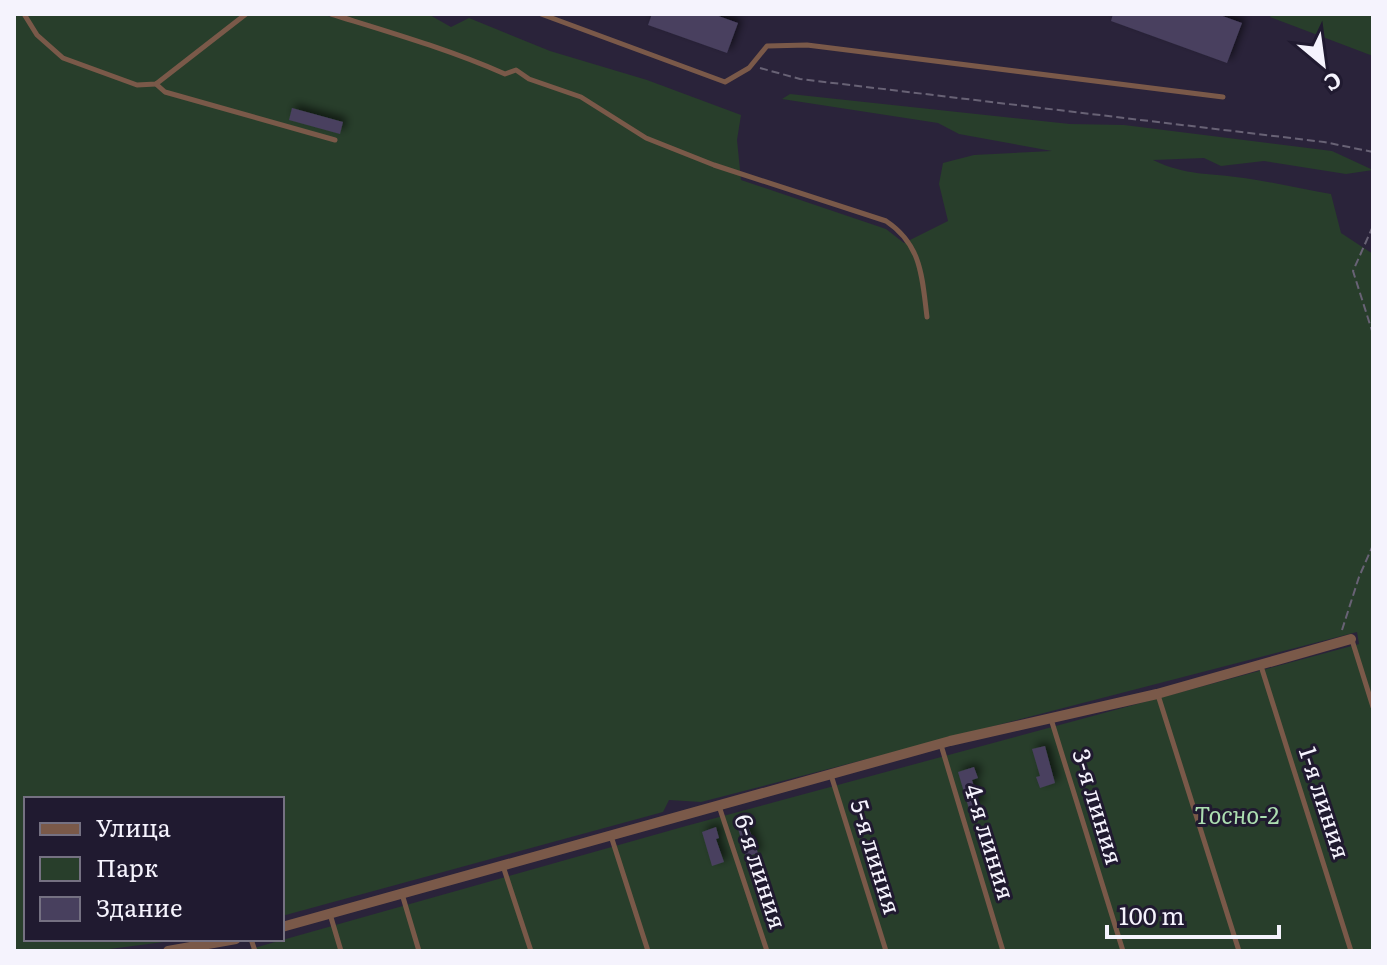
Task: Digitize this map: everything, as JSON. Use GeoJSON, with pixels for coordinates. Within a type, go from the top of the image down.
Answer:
{"type":"FeatureCollection","features":[{"type":"Feature","properties":{"kind":"street"},"geometry":{"type":"LineString","coordinates":[[284,926],[941,744],[1157,694],[1351,639]]}},
{"type":"Feature","properties":{"kind":"street"},"geometry":{"type":"LineString","coordinates":[[168,951],[225,941]]}},
{"type":"Feature","properties":{"kind":"lane"},"geometry":{"type":"LineString","coordinates":[[24,14],[37,35],[63,58],[137,85],[156,84],[246,14]]}},
{"type":"Feature","properties":{"kind":"lane"},"geometry":{"type":"LineString","coordinates":[[331,14],[425,43],[505,74],[516,70],[529,79],[581,97],[646,138],[714,165],[886,221],[903,232],[915,253],[927,317]]}},
{"type":"Feature","properties":{"kind":"lane"},"geometry":{"type":"LineString","coordinates":[[541,14],[725,82],[751,65],[767,46],[807,45],[1223,97]]}},
{"type":"Feature","properties":{"kind":"lane"},"geometry":{"type":"LineString","coordinates":[[156,84],[165,92],[335,140]]}},
{"type":"Feature","properties":{"kind":"lane"},"geometry":{"type":"LineString","coordinates":[[1351,639],[1373,707]]}},
{"type":"Feature","properties":{"kind":"lane","name":"1-я линия"},"geometry":{"type":"LineString","coordinates":[[1261,666],[1351,951]]}},
{"type":"Feature","properties":{"kind":"lane"},"geometry":{"type":"LineString","coordinates":[[1157,694],[1239,951]]}},
{"type":"Feature","properties":{"kind":"lane","name":"3-я линия"},"geometry":{"type":"LineString","coordinates":[[1051,719],[1123,951]]}},
{"type":"Feature","properties":{"kind":"lane","name":"4-я линия"},"geometry":{"type":"LineString","coordinates":[[941,744],[1003,951]]}},
{"type":"Feature","properties":{"kind":"lane","name":"5-я линия"},"geometry":{"type":"LineString","coordinates":[[830,774],[886,951]]}},
{"type":"Feature","properties":{"kind":"lane","name":"6-я линия"},"geometry":{"type":"LineString","coordinates":[[718,805],[767,951]]}},
{"type":"Feature","properties":{"kind":"lane"},"geometry":{"type":"LineString","coordinates":[[611,835],[648,951]]}},
{"type":"Feature","properties":{"kind":"lane"},"geometry":{"type":"LineString","coordinates":[[502,865],[531,951]]}},
{"type":"Feature","properties":{"kind":"lane"},"geometry":{"type":"LineString","coordinates":[[401,893],[419,951]]}},
{"type":"Feature","properties":{"kind":"lane"},"geometry":{"type":"LineString","coordinates":[[330,913],[341,951]]}},
{"type":"Feature","properties":{"kind":"path"},"geometry":{"type":"LineString","coordinates":[[751,65],[800,79],[1324,142],[1373,152]]}},
{"type":"Feature","properties":{"kind":"path"},"geometry":{"type":"LineString","coordinates":[[1373,226],[1353,271],[1373,334]]}},
{"type":"Feature","properties":{"kind":"path"},"geometry":{"type":"LineString","coordinates":[[1339,642],[1345,615],[1373,545]]}},
{"type":"Feature","properties":{"kind":"green space","name":"Тосно-2"},"geometry":{"type":"Polygon","coordinates":[[[14,14],[242,14],[240,17],[250,14],[319,14],[355,22],[337,14],[428,14],[451,27],[469,18],[550,51],[647,80],[741,115],[737,140],[741,180],[886,229],[904,243],[948,221],[939,184],[943,163],[974,155],[1052,151],[959,134],[938,123],[782,99],[790,94],[1070,124],[1124,125],[1332,151],[1373,170],[1346,174],[1264,161],[1221,166],[1204,158],[1153,160],[1187,171],[1331,194],[1341,233],[1373,254],[1373,951],[243,951],[686,826],[1359,644],[1357,632],[701,802],[669,800],[663,812],[284,915],[284,797],[24,797],[24,941],[172,941],[94,951],[14,951],[14,14]]]}},
{"type":"Feature","properties":{"kind":"green space"},"geometry":{"type":"Polygon","coordinates":[[[1272,14],[1373,14],[1373,56],[1270,17],[1272,14]]]}},
{"type":"Feature","properties":{"kind":"building"},"geometry":{"type":"Polygon","coordinates":[[[652,14],[713,14],[738,23],[727,53],[648,25],[652,14]]]}},
{"type":"Feature","properties":{"kind":"building"},"geometry":{"type":"Polygon","coordinates":[[[1113,14],[1217,14],[1242,23],[1227,63],[1111,21],[1113,14]]]}},
{"type":"Feature","properties":{"kind":"building"},"geometry":{"type":"Polygon","coordinates":[[[292,108],[343,122],[340,134],[289,120],[292,108]]]}},
{"type":"Feature","properties":{"kind":"building"},"geometry":{"type":"Polygon","coordinates":[[[1045,746],[1055,783],[1040,788],[1036,777],[1040,776],[1032,749],[1045,746]]]}},
{"type":"Feature","properties":{"kind":"building"},"geometry":{"type":"Polygon","coordinates":[[[974,767],[978,778],[972,780],[980,805],[969,809],[958,772],[974,767]]]}},
{"type":"Feature","properties":{"kind":"building"},"geometry":{"type":"Polygon","coordinates":[[[745,818],[758,853],[746,857],[736,821],[745,818]]]}},
{"type":"Feature","properties":{"kind":"building"},"geometry":{"type":"Polygon","coordinates":[[[716,827],[719,838],[716,839],[724,862],[712,866],[702,832],[716,827]]]}}]}
